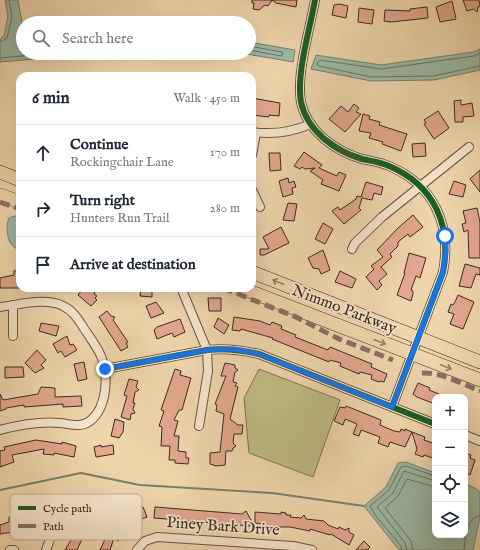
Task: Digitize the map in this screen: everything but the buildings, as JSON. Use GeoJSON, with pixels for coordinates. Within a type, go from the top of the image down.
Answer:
{"type":"FeatureCollection","features":[{"type":"Feature","properties":{"kind":"highway"},"geometry":{"type":"LineString","coordinates":[[0,172],[16,178]]}},
{"type":"Feature","properties":{"kind":"highway"},"geometry":{"type":"LineString","coordinates":[[0,195],[16,201]]}},
{"type":"Feature","properties":{"kind":"highway","name":"Nimmo Parkway"},"geometry":{"type":"LineString","coordinates":[[256,274],[480,362]]}},
{"type":"Feature","properties":{"kind":"highway","name":"Nimmo Parkway"},"geometry":{"type":"LineString","coordinates":[[251,292],[480,380]]}},
{"type":"Feature","properties":{"kind":"street"},"geometry":{"type":"LineString","coordinates":[[315,0],[300,85],[301,103],[311,124],[319,134],[336,148],[364,159],[388,165],[409,177],[420,186],[433,203],[439,214],[445,236],[446,251],[443,272],[392,407]]}},
{"type":"Feature","properties":{"kind":"street"},"geometry":{"type":"LineString","coordinates":[[256,132],[286,132],[311,124]]}},
{"type":"Feature","properties":{"kind":"street"},"geometry":{"type":"LineString","coordinates":[[352,249],[354,243],[420,186],[469,147]]}},
{"type":"Feature","properties":{"kind":"street"},"geometry":{"type":"LineString","coordinates":[[256,198],[260,207]]}},
{"type":"Feature","properties":{"kind":"street"},"geometry":{"type":"LineString","coordinates":[[183,292],[207,350],[208,371],[199,426]]}},
{"type":"Feature","properties":{"kind":"street"},"geometry":{"type":"LineString","coordinates":[[0,307],[47,302],[63,306],[71,311],[98,350],[105,369],[106,378],[102,402],[95,416],[90,422],[79,426],[46,422],[0,430]]}},
{"type":"Feature","properties":{"kind":"street"},"geometry":{"type":"LineString","coordinates":[[13,305],[13,336]]}},
{"type":"Feature","properties":{"kind":"street"},"geometry":{"type":"LineString","coordinates":[[105,369],[207,350],[234,349],[259,354],[432,423]]}},
{"type":"Feature","properties":{"kind":"street"},"geometry":{"type":"LineString","coordinates":[[468,437],[480,441]]}},
{"type":"Feature","properties":{"kind":"street","name":"Piney Bark Drive"},"geometry":{"type":"LineString","coordinates":[[137,550],[145,541],[157,537],[293,546],[312,550]]}},
{"type":"Feature","properties":{"kind":"street"},"geometry":{"type":"LineString","coordinates":[[46,550],[49,540]]}},
{"type":"Feature","properties":{"kind":"shaded area"},"geometry":{"type":"Polygon","coordinates":[[[259,369],[340,400],[313,477],[249,453],[244,398],[259,369]]]}},
{"type":"Feature","properties":{"kind":"water"},"geometry":{"type":"Polygon","coordinates":[[[5,0],[18,0],[21,16],[16,16],[16,60],[23,60],[0,62],[0,39],[4,36],[8,16],[5,0]]]}},
{"type":"Feature","properties":{"kind":"water"},"geometry":{"type":"Polygon","coordinates":[[[256,43],[295,50],[293,62],[256,56],[256,43]]]}},
{"type":"Feature","properties":{"kind":"water"},"geometry":{"type":"Polygon","coordinates":[[[480,49],[480,70],[434,80],[371,81],[311,69],[316,55],[381,65],[473,52],[480,49]]]}},
{"type":"Feature","properties":{"kind":"water"},"geometry":{"type":"Polygon","coordinates":[[[16,216],[16,248],[12,245],[8,237],[7,227],[9,218],[16,216]]]}},
{"type":"Feature","properties":{"kind":"water"},"geometry":{"type":"Polygon","coordinates":[[[406,462],[432,472],[432,538],[468,538],[468,485],[480,492],[480,517],[473,550],[399,550],[364,506],[386,487],[398,463],[406,462]]]}},
{"type":"Feature","properties":{"kind":"waterway"},"geometry":{"type":"LineString","coordinates":[[0,490],[81,473],[140,485],[272,493],[364,506]]}},
{"type":"Feature","properties":{"kind":"marked path"},"geometry":{"type":"LineString","coordinates":[[0,202],[16,208]]}},
{"type":"Feature","properties":{"kind":"marked path"},"geometry":{"type":"LineString","coordinates":[[233,292],[296,317],[339,339],[393,360]]}},
{"type":"Feature","properties":{"kind":"marked path"},"geometry":{"type":"LineString","coordinates":[[422,373],[444,376],[480,391]]}},
{"type":"Feature","properties":{"kind":"cycle path"},"geometry":{"type":"LineString","coordinates":[[315,0],[300,78],[301,102],[309,122],[316,131],[332,145],[342,151],[362,159],[389,166],[405,174],[418,184],[428,195],[436,208],[442,223],[445,238],[443,272],[392,407]]}},
{"type":"Feature","properties":{"kind":"cycle path"},"geometry":{"type":"LineString","coordinates":[[105,369],[214,349],[246,351],[259,354],[432,423]]}},
{"type":"Feature","properties":{"kind":"route"},"geometry":{"type":"LineString","coordinates":[[105,369],[207,350],[234,349],[259,354],[392,407],[443,272],[446,251],[445,236]]}}]}
